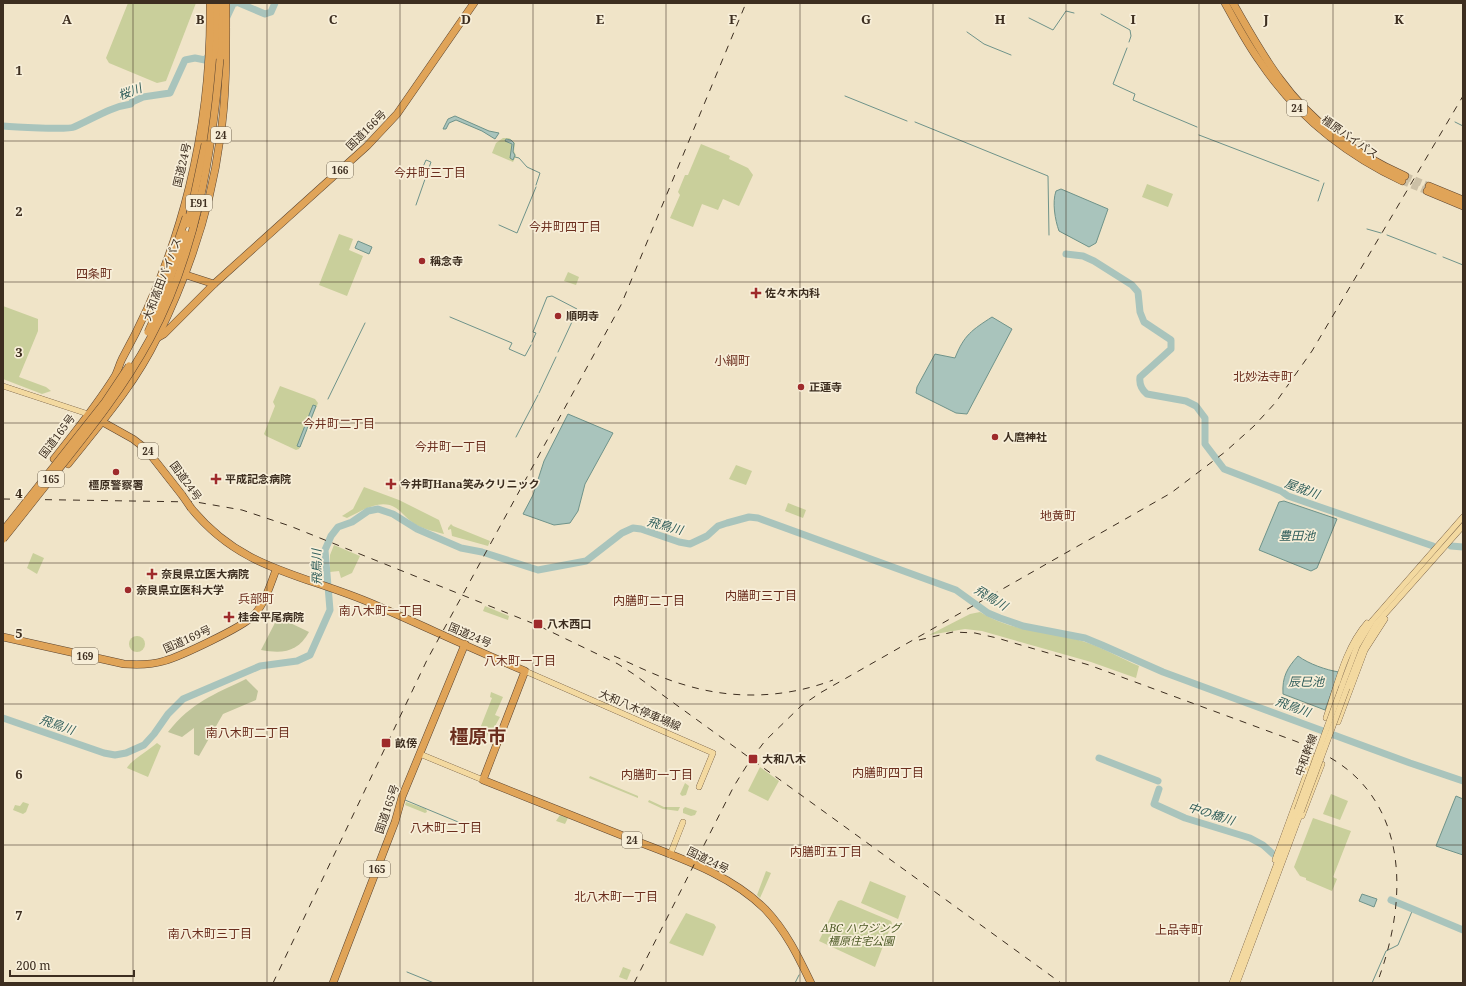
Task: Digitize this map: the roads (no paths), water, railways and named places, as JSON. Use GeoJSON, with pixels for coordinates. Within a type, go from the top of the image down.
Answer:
{"type":"FeatureCollection","features":[{"type":"Feature","properties":{"kind":"highway","name":"国道24号"},"geometry":{"type":"LineString","coordinates":[[210,3],[210,58],[202,129],[181,219],[165,266],[141,325],[96,417],[133,439],[146,449],[192,508],[213,532],[236,550],[276,570],[373,604],[525,671]]}},
{"type":"Feature","properties":{"kind":"highway","name":"大和高田バイパス"},"geometry":{"type":"LineString","coordinates":[[3,539],[96,417],[146,337],[164,296],[189,221],[205,144],[214,66],[216,3]]}},
{"type":"Feature","properties":{"kind":"highway","name":"大和高田バイパス"},"geometry":{"type":"LineString","coordinates":[[3,530],[125,383],[150,339],[169,298],[184,256],[199,203],[209,153],[220,59],[221,3]]}},
{"type":"Feature","properties":{"kind":"highway","name":"24"},"geometry":{"type":"LineString","coordinates":[[96,417],[131,381],[157,338],[184,275],[200,230],[220,139],[224,101],[226,3]]}},
{"type":"Feature","properties":{"kind":"highway","name":"国道166号"},"geometry":{"type":"LineString","coordinates":[[157,338],[164,334],[214,284],[370,142],[397,114],[474,3]]}},
{"type":"Feature","properties":{"kind":"highway","name":"橿原バイパス"},"geometry":{"type":"LineString","coordinates":[[1225,3],[1261,64],[1304,116],[1333,141],[1358,158],[1403,178],[1344,141],[1310,113],[1280,80],[1233,3]]}},
{"type":"Feature","properties":{"kind":"highway"},"geometry":{"type":"LineString","coordinates":[[184,275],[202,209],[219,130],[221,103],[220,59]]}},
{"type":"Feature","properties":{"kind":"highway"},"geometry":{"type":"LineString","coordinates":[[131,381],[116,374],[136,345],[149,317],[180,238],[205,144]]}},
{"type":"Feature","properties":{"kind":"highway"},"geometry":{"type":"LineString","coordinates":[[1463,200],[1428,189],[1463,206]]}},
{"type":"Feature","properties":{"kind":"highway"},"geometry":{"type":"LineString","coordinates":[[165,266],[184,275],[214,284]]}},
{"type":"Feature","properties":{"kind":"highway","name":"国道165号"},"geometry":{"type":"LineString","coordinates":[[3,530],[19,504],[54,459],[96,417]]}},
{"type":"Feature","properties":{"kind":"highway","name":"165"},"geometry":{"type":"LineString","coordinates":[[3,539],[19,525],[68,464],[96,417]]}},
{"type":"Feature","properties":{"kind":"highway","name":"国道169号"},"geometry":{"type":"LineString","coordinates":[[3,637],[124,664],[139,665],[165,661],[249,620],[260,606],[276,570]]}},
{"type":"Feature","properties":{"kind":"highway","name":"国道165号"},"geometry":{"type":"LineString","coordinates":[[332,983],[420,754],[465,644]]}},
{"type":"Feature","properties":{"kind":"highway"},"geometry":{"type":"LineString","coordinates":[[483,780],[525,671]]}},
{"type":"Feature","properties":{"kind":"highway","name":"国道24号"},"geometry":{"type":"LineString","coordinates":[[483,780],[670,855],[723,879],[764,908],[786,935],[811,983]]}},
{"type":"Feature","properties":{"kind":"main road"},"geometry":{"type":"LineString","coordinates":[[3,386],[96,417]]}},
{"type":"Feature","properties":{"kind":"main road","name":"中和幹線"},"geometry":{"type":"LineString","coordinates":[[1237,983],[1344,687],[1357,646],[1372,621],[1463,517]]}},
{"type":"Feature","properties":{"kind":"main road","name":"中和幹線"},"geometry":{"type":"LineString","coordinates":[[1344,687],[1368,637],[1391,608],[1463,526]]}},
{"type":"Feature","properties":{"kind":"main road"},"geometry":{"type":"LineString","coordinates":[[1326,718],[1347,660],[1360,631],[1380,608],[1394,597]]}},
{"type":"Feature","properties":{"kind":"main road"},"geometry":{"type":"LineString","coordinates":[[1338,722],[1365,650],[1391,608]]}},
{"type":"Feature","properties":{"kind":"main road","name":"大和八木停車場線"},"geometry":{"type":"LineString","coordinates":[[525,671],[713,753],[699,787]]}},
{"type":"Feature","properties":{"kind":"main road"},"geometry":{"type":"LineString","coordinates":[[420,754],[483,780]]}},
{"type":"Feature","properties":{"kind":"main road"},"geometry":{"type":"LineString","coordinates":[[1270,880],[1276,853],[1312,756]]}},
{"type":"Feature","properties":{"kind":"main road"},"geometry":{"type":"LineString","coordinates":[[1277,875],[1283,868],[1322,764]]}},
{"type":"Feature","properties":{"kind":"main road","name":"中和幹線"},"geometry":{"type":"LineString","coordinates":[[1232,983],[1270,880],[1299,811]]}},
{"type":"Feature","properties":{"kind":"main road"},"geometry":{"type":"LineString","coordinates":[[670,855],[682,822]]}},
{"type":"Feature","properties":{"kind":"water"},"geometry":{"type":"Polygon","coordinates":[[[455,116],[489,131],[499,133],[495,139],[482,131],[456,120],[449,123],[446,129],[443,129],[448,119],[455,116]]]}},
{"type":"Feature","properties":{"kind":"water"},"geometry":{"type":"Polygon","coordinates":[[[506,139],[511,140],[514,143],[513,152],[515,155],[513,160],[510,158],[512,144],[505,141],[506,139]]]}},
{"type":"Feature","properties":{"kind":"water"},"geometry":{"type":"Polygon","coordinates":[[[1061,189],[1108,209],[1096,243],[1089,247],[1059,231],[1055,216],[1054,200],[1056,191],[1061,189]]]}},
{"type":"Feature","properties":{"kind":"water"},"geometry":{"type":"Polygon","coordinates":[[[358,241],[372,247],[369,254],[355,248],[358,241]]]}},
{"type":"Feature","properties":{"kind":"water"},"geometry":{"type":"Polygon","coordinates":[[[992,317],[1012,329],[967,414],[956,413],[916,393],[917,387],[935,354],[955,358],[965,338],[992,317]]]}},
{"type":"Feature","properties":{"kind":"water"},"geometry":{"type":"Polygon","coordinates":[[[313,405],[316,406],[300,447],[297,446],[313,405]]]}},
{"type":"Feature","properties":{"kind":"water"},"geometry":{"type":"Polygon","coordinates":[[[568,414],[613,433],[585,484],[578,511],[570,523],[554,525],[523,514],[533,495],[544,461],[568,414]]]}},
{"type":"Feature","properties":{"kind":"water","name":"豊田池"},"geometry":{"type":"Polygon","coordinates":[[[1284,501],[1337,519],[1317,568],[1311,571],[1259,550],[1279,502],[1284,501]]]}},
{"type":"Feature","properties":{"kind":"water","name":"辰巳池"},"geometry":{"type":"Polygon","coordinates":[[[1298,656],[1307,662],[1339,672],[1325,710],[1283,694],[1284,678],[1298,656]]]}},
{"type":"Feature","properties":{"kind":"water"},"geometry":{"type":"Polygon","coordinates":[[[1456,796],[1463,799],[1463,855],[1436,846],[1456,796]]]}},
{"type":"Feature","properties":{"kind":"water"},"geometry":{"type":"Polygon","coordinates":[[[1362,894],[1377,899],[1374,907],[1359,901],[1362,894]]]}},
{"type":"Feature","properties":{"kind":"waterway","name":"桜川"},"geometry":{"type":"LineString","coordinates":[[226,19],[233,4],[236,3]]}},
{"type":"Feature","properties":{"kind":"waterway","name":"桜川"},"geometry":{"type":"LineString","coordinates":[[239,3],[265,14],[271,12],[275,3]]}},
{"type":"Feature","properties":{"kind":"waterway"},"geometry":{"type":"LineString","coordinates":[[1029,18],[1053,30],[1066,11],[1074,13]]}},
{"type":"Feature","properties":{"kind":"waterway"},"geometry":{"type":"LineString","coordinates":[[1101,14],[1130,30],[1131,36],[1129,42]]}},
{"type":"Feature","properties":{"kind":"waterway"},"geometry":{"type":"LineString","coordinates":[[967,32],[984,44],[1011,55]]}},
{"type":"Feature","properties":{"kind":"waterway"},"geometry":{"type":"LineString","coordinates":[[1127,48],[1113,84],[1135,94],[1133,100],[1197,127]]}},
{"type":"Feature","properties":{"kind":"waterway","name":"桜川"},"geometry":{"type":"LineString","coordinates":[[3,126],[28,128],[74,127],[109,110],[131,104],[132,102],[143,97],[170,93],[185,60],[195,58],[205,60],[210,54]]}},
{"type":"Feature","properties":{"kind":"waterway"},"geometry":{"type":"LineString","coordinates":[[845,96],[907,121]]}},
{"type":"Feature","properties":{"kind":"waterway"},"geometry":{"type":"LineString","coordinates":[[915,122],[1048,176],[1049,235]]}},
{"type":"Feature","properties":{"kind":"waterway"},"geometry":{"type":"LineString","coordinates":[[1455,122],[1463,126]]}},
{"type":"Feature","properties":{"kind":"waterway"},"geometry":{"type":"LineString","coordinates":[[1199,135],[1319,181]]}},
{"type":"Feature","properties":{"kind":"waterway"},"geometry":{"type":"LineString","coordinates":[[515,157],[519,158],[527,167],[540,173],[536,185]]}},
{"type":"Feature","properties":{"kind":"waterway"},"geometry":{"type":"LineString","coordinates":[[416,205],[431,162],[426,160],[423,167]]}},
{"type":"Feature","properties":{"kind":"waterway"},"geometry":{"type":"LineString","coordinates":[[1318,201],[1324,183]]}},
{"type":"Feature","properties":{"kind":"waterway"},"geometry":{"type":"LineString","coordinates":[[499,225],[517,233],[536,187]]}},
{"type":"Feature","properties":{"kind":"waterway"},"geometry":{"type":"LineString","coordinates":[[1367,229],[1381,233]]}},
{"type":"Feature","properties":{"kind":"waterway"},"geometry":{"type":"LineString","coordinates":[[1387,235],[1436,254]]}},
{"type":"Feature","properties":{"kind":"waterway","name":"屋就川"},"geometry":{"type":"LineString","coordinates":[[1066,254],[1083,256],[1094,261],[1132,285],[1138,292],[1140,312],[1144,322],[1171,340],[1171,349],[1140,377],[1141,386],[1147,394],[1186,401],[1196,406],[1205,418],[1205,444],[1224,469],[1281,491],[1288,496],[1433,546]]}},
{"type":"Feature","properties":{"kind":"waterway"},"geometry":{"type":"LineString","coordinates":[[1443,257],[1463,265]]}},
{"type":"Feature","properties":{"kind":"waterway"},"geometry":{"type":"LineString","coordinates":[[532,342],[536,333],[533,332],[547,297],[552,296],[577,309],[558,352]]}},
{"type":"Feature","properties":{"kind":"waterway"},"geometry":{"type":"LineString","coordinates":[[450,317],[512,343],[509,349],[525,356],[531,345]]}},
{"type":"Feature","properties":{"kind":"waterway"},"geometry":{"type":"LineString","coordinates":[[328,399],[365,323]]}},
{"type":"Feature","properties":{"kind":"waterway"},"geometry":{"type":"LineString","coordinates":[[539,393],[556,357]]}},
{"type":"Feature","properties":{"kind":"waterway"},"geometry":{"type":"LineString","coordinates":[[516,437],[538,395]]}},
{"type":"Feature","properties":{"kind":"waterway","name":"飛鳥川"},"geometry":{"type":"LineString","coordinates":[[3,718],[104,753],[115,755],[126,753],[144,745],[168,714],[183,699],[260,666],[297,661],[310,655],[330,610],[325,550],[331,536],[338,527],[352,522],[368,511],[378,509],[393,514],[417,529],[461,548],[482,552],[538,570],[586,561],[622,533],[633,528],[690,544],[707,536],[718,526],[749,517],[758,518],[956,590],[988,613],[1000,618],[1023,626],[1085,638],[1163,672],[1463,781]]}},
{"type":"Feature","properties":{"kind":"waterway","name":"屋就川"},"geometry":{"type":"LineString","coordinates":[[1451,546],[1463,547]]}},
{"type":"Feature","properties":{"kind":"waterway","name":"中の橋川"},"geometry":{"type":"LineString","coordinates":[[1099,758],[1158,781]]}},
{"type":"Feature","properties":{"kind":"waterway","name":"中の橋川"},"geometry":{"type":"LineString","coordinates":[[1159,789],[1154,804],[1185,818],[1250,838],[1263,845],[1273,854]]}},
{"type":"Feature","properties":{"kind":"waterway"},"geometry":{"type":"LineString","coordinates":[[405,800],[463,824]]}},
{"type":"Feature","properties":{"kind":"waterway","name":"中の橋川"},"geometry":{"type":"LineString","coordinates":[[1391,900],[1463,930]]}},
{"type":"Feature","properties":{"kind":"waterway"},"geometry":{"type":"LineString","coordinates":[[1372,983],[1386,951],[1398,945],[1413,909]]}},
{"type":"Feature","properties":{"kind":"waterway"},"geometry":{"type":"LineString","coordinates":[[407,972],[434,983]]}},
{"type":"Feature","properties":{"kind":"waterway"},"geometry":{"type":"LineString","coordinates":[[795,983],[799,975]]}},
{"type":"Feature","properties":{"kind":"tunnel"},"geometry":{"type":"LineString","coordinates":[[1405,176],[1429,186]]}},
{"type":"Feature","properties":{"kind":"tunnel"},"geometry":{"type":"LineString","coordinates":[[1402,181],[1427,191]]}},
{"type":"Feature","properties":{"kind":"railway"},"geometry":{"type":"LineString","coordinates":[[273,983],[427,660],[621,305],[746,3]]}},
{"type":"Feature","properties":{"kind":"railway"},"geometry":{"type":"LineString","coordinates":[[634,983],[734,786],[749,762],[765,741],[801,706],[820,693],[1171,493],[1225,452],[1254,426],[1276,402],[1312,351],[1463,96]]}},
{"type":"Feature","properties":{"kind":"railway"},"geometry":{"type":"LineString","coordinates":[[3,499],[196,502],[242,510],[290,526],[537,625],[618,664],[635,675],[1061,983]]}},
{"type":"Feature","properties":{"kind":"railway"},"geometry":{"type":"LineString","coordinates":[[919,640],[953,632],[975,633],[997,638],[1089,665],[1295,741],[1336,761],[1358,779],[1375,801],[1387,825],[1394,850],[1397,877],[1396,904],[1386,958],[1377,983]]}},
{"type":"Feature","properties":{"kind":"railway"},"geometry":{"type":"LineString","coordinates":[[614,656],[676,682],[704,690],[722,693],[741,695],[778,693],[815,686],[833,680]]}},
{"type":"Feature","properties":{"kind":"place","name":"稱念寺"},"geometry":{"type":"Point","coordinates":[422,261]}},
{"type":"Feature","properties":{"kind":"place","name":"佐々木内科"},"geometry":{"type":"Point","coordinates":[756,293]}},
{"type":"Feature","properties":{"kind":"place","name":"順明寺"},"geometry":{"type":"Point","coordinates":[558,316]}},
{"type":"Feature","properties":{"kind":"place","name":"正蓮寺"},"geometry":{"type":"Point","coordinates":[801,387]}},
{"type":"Feature","properties":{"kind":"place","name":"人麿神社"},"geometry":{"type":"Point","coordinates":[995,437]}},
{"type":"Feature","properties":{"kind":"place","name":"橿原警察署"},"geometry":{"type":"Point","coordinates":[116,472]}},
{"type":"Feature","properties":{"kind":"place","name":"平成記念病院"},"geometry":{"type":"Point","coordinates":[216,479]}},
{"type":"Feature","properties":{"kind":"place","name":"今井町Hana笑みクリニック"},"geometry":{"type":"Point","coordinates":[391,484]}},
{"type":"Feature","properties":{"kind":"place","name":"奈良県立医大病院"},"geometry":{"type":"Point","coordinates":[152,574]}},
{"type":"Feature","properties":{"kind":"place","name":"奈良県立医科大学"},"geometry":{"type":"Point","coordinates":[128,590]}},
{"type":"Feature","properties":{"kind":"place","name":"桂会平尾病院"},"geometry":{"type":"Point","coordinates":[229,617]}},
{"type":"Feature","properties":{"kind":"place","name":"八木西口"},"geometry":{"type":"Point","coordinates":[538,624]}},
{"type":"Feature","properties":{"kind":"place","name":"畝傍"},"geometry":{"type":"Point","coordinates":[386,743]}},
{"type":"Feature","properties":{"kind":"place","name":"大和八木"},"geometry":{"type":"Point","coordinates":[753,759]}},
{"type":"Feature","properties":{"kind":"district","name":"今井町三丁目"},"geometry":{"type":"Point","coordinates":[430,173]}},
{"type":"Feature","properties":{"kind":"district","name":"今井町四丁目"},"geometry":{"type":"Point","coordinates":[565,227]}},
{"type":"Feature","properties":{"kind":"district","name":"四条町"},"geometry":{"type":"Point","coordinates":[94,274]}},
{"type":"Feature","properties":{"kind":"district","name":"小綱町"},"geometry":{"type":"Point","coordinates":[732,361]}},
{"type":"Feature","properties":{"kind":"district","name":"北妙法寺町"},"geometry":{"type":"Point","coordinates":[1263,377]}},
{"type":"Feature","properties":{"kind":"district","name":"今井町二丁目"},"geometry":{"type":"Point","coordinates":[339,424]}},
{"type":"Feature","properties":{"kind":"district","name":"今井町一丁目"},"geometry":{"type":"Point","coordinates":[451,447]}},
{"type":"Feature","properties":{"kind":"district","name":"地黄町"},"geometry":{"type":"Point","coordinates":[1058,516]}},
{"type":"Feature","properties":{"kind":"district","name":"内膳町三丁目"},"geometry":{"type":"Point","coordinates":[761,596]}},
{"type":"Feature","properties":{"kind":"district","name":"兵部町"},"geometry":{"type":"Point","coordinates":[256,599]}},
{"type":"Feature","properties":{"kind":"district","name":"内膳町二丁目"},"geometry":{"type":"Point","coordinates":[649,601]}},
{"type":"Feature","properties":{"kind":"district","name":"南八木町一丁目"},"geometry":{"type":"Point","coordinates":[381,611]}},
{"type":"Feature","properties":{"kind":"district","name":"八木町一丁目"},"geometry":{"type":"Point","coordinates":[520,661]}},
{"type":"Feature","properties":{"kind":"district","name":"南八木町二丁目"},"geometry":{"type":"Point","coordinates":[248,733]}},
{"type":"Feature","properties":{"kind":"district","name":"橿原市"},"geometry":{"type":"Point","coordinates":[478,736]}},
{"type":"Feature","properties":{"kind":"district","name":"内膳町四丁目"},"geometry":{"type":"Point","coordinates":[888,773]}},
{"type":"Feature","properties":{"kind":"district","name":"内膳町一丁目"},"geometry":{"type":"Point","coordinates":[657,775]}},
{"type":"Feature","properties":{"kind":"district","name":"八木町二丁目"},"geometry":{"type":"Point","coordinates":[446,828]}},
{"type":"Feature","properties":{"kind":"district","name":"内膳町五丁目"},"geometry":{"type":"Point","coordinates":[826,852]}},
{"type":"Feature","properties":{"kind":"district","name":"北八木町一丁目"},"geometry":{"type":"Point","coordinates":[616,897]}},
{"type":"Feature","properties":{"kind":"district","name":"上品寺町"},"geometry":{"type":"Point","coordinates":[1179,930]}},
{"type":"Feature","properties":{"kind":"district","name":"南八木町三丁目"},"geometry":{"type":"Point","coordinates":[210,934]}},
{"type":"Feature","properties":{"kind":"park label","name":"ABC ハウジング 橿原住宅公園"},"geometry":{"type":"Point","coordinates":[861,934]}}]}
